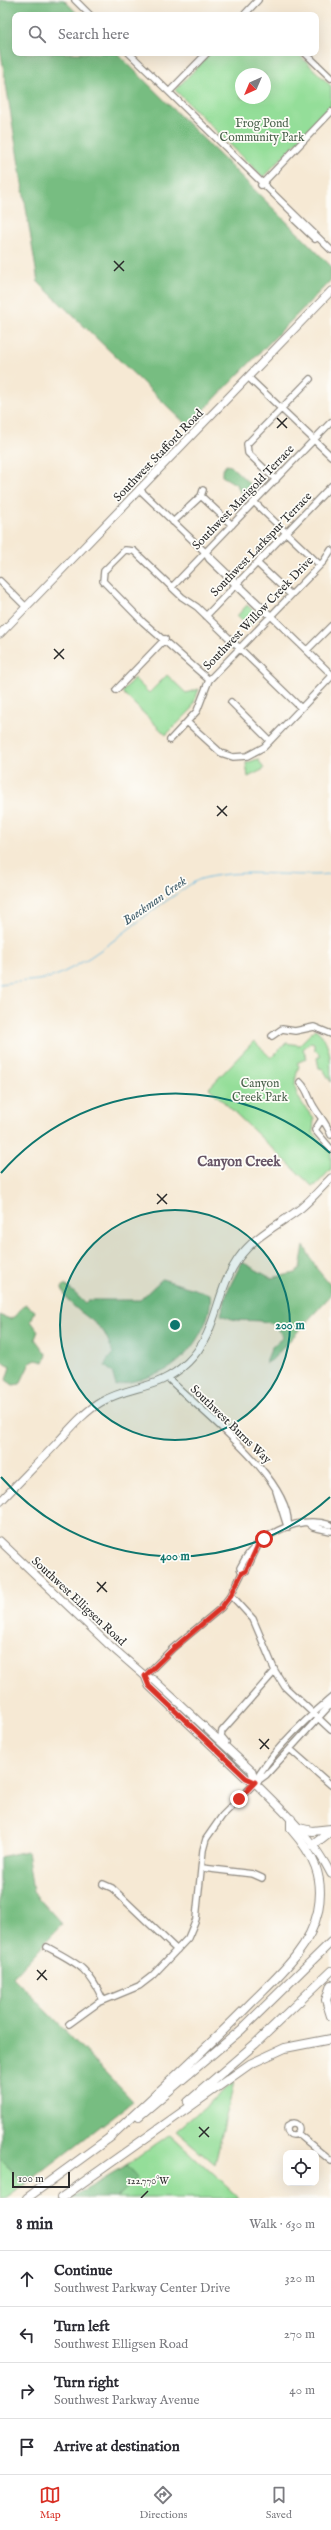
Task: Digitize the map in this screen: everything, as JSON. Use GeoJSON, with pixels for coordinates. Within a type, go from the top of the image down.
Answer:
{"type":"FeatureCollection","features":[{"type":"Feature","properties":{"kind":"highway"},"geometry":{"type":"LineString","coordinates":[[108,2139],[223,2032],[271,1982],[305,1942],[318,1911],[319,1887],[315,1862],[307,1848],[290,1829],[290,1819]]}},
{"type":"Feature","properties":{"kind":"highway"},"geometry":{"type":"LineString","coordinates":[[299,1828],[312,1831],[331,1830]]}},
{"type":"Feature","properties":{"kind":"highway"},"geometry":{"type":"LineString","coordinates":[[313,1845],[331,1830]]}},
{"type":"Feature","properties":{"kind":"highway"},"geometry":{"type":"LineString","coordinates":[[319,1954],[331,1939]]}},
{"type":"Feature","properties":{"kind":"highway"},"geometry":{"type":"LineString","coordinates":[[27,2198],[144,2113],[209,2058],[282,1992],[331,1942]]}},
{"type":"Feature","properties":{"kind":"highway"},"geometry":{"type":"LineString","coordinates":[[162,2125],[255,2044],[331,1970]]}},
{"type":"Feature","properties":{"kind":"highway"},"geometry":{"type":"LineString","coordinates":[[331,1985],[326,2000],[331,2016]]}},
{"type":"Feature","properties":{"kind":"highway"},"geometry":{"type":"LineString","coordinates":[[61,2198],[162,2125],[268,2054],[297,2044],[331,2039]]}},
{"type":"Feature","properties":{"kind":"main road","name":"Southwest Stafford Road"},"geometry":{"type":"LineString","coordinates":[[0,634],[331,290]]}},
{"type":"Feature","properties":{"kind":"main road"},"geometry":{"type":"LineString","coordinates":[[0,1502],[87,1412],[114,1396],[152,1386],[168,1378],[187,1363],[203,1344],[214,1320],[228,1277],[244,1251],[262,1234],[304,1205],[331,1178]]}},
{"type":"Feature","properties":{"kind":"main road","name":"Southwest Elligsen Road"},"geometry":{"type":"LineString","coordinates":[[0,1541],[145,1676],[154,1680],[252,1771],[255,1782]]}},
{"type":"Feature","properties":{"kind":"main road","name":"Southwest Elligsen Road"},"geometry":{"type":"LineString","coordinates":[[145,1676],[149,1686],[246,1778],[255,1782],[299,1828],[313,1845],[331,1874]]}},
{"type":"Feature","properties":{"kind":"street"},"geometry":{"type":"LineString","coordinates":[[75,0],[87,12]]}},
{"type":"Feature","properties":{"kind":"street"},"geometry":{"type":"LineString","coordinates":[[247,12],[258,0]]}},
{"type":"Feature","properties":{"kind":"street"},"geometry":{"type":"LineString","coordinates":[[132,56],[242,163],[331,255]]}},
{"type":"Feature","properties":{"kind":"street"},"geometry":{"type":"LineString","coordinates":[[169,92],[204,56]]}},
{"type":"Feature","properties":{"kind":"street"},"geometry":{"type":"LineString","coordinates":[[308,56],[331,78]]}},
{"type":"Feature","properties":{"kind":"street"},"geometry":{"type":"LineString","coordinates":[[262,184],[331,112]]}},
{"type":"Feature","properties":{"kind":"street"},"geometry":{"type":"LineString","coordinates":[[262,184],[331,250]]}},
{"type":"Feature","properties":{"kind":"street"},"geometry":{"type":"LineString","coordinates":[[248,377],[331,456]]}},
{"type":"Feature","properties":{"kind":"street"},"geometry":{"type":"LineString","coordinates":[[276,480],[248,453],[246,447],[281,408],[310,379]]}},
{"type":"Feature","properties":{"kind":"street","name":"Southwest Marigold Terrace"},"geometry":{"type":"LineString","coordinates":[[172,587],[331,422]]}},
{"type":"Feature","properties":{"kind":"street","name":"Southwest Larkspur Terrace"},"geometry":{"type":"LineString","coordinates":[[206,616],[331,486]]}},
{"type":"Feature","properties":{"kind":"street"},"geometry":{"type":"LineString","coordinates":[[139,489],[237,583],[264,612],[271,615],[331,674]]}},
{"type":"Feature","properties":{"kind":"street"},"geometry":{"type":"LineString","coordinates":[[173,522],[202,493],[232,524]]}},
{"type":"Feature","properties":{"kind":"street"},"geometry":{"type":"LineString","coordinates":[[254,502],[286,533],[322,563]]}},
{"type":"Feature","properties":{"kind":"street"},"geometry":{"type":"LineString","coordinates":[[209,680],[165,639],[138,618],[105,584],[102,578],[104,571],[128,549],[134,551],[172,587],[206,616],[301,708]]}},
{"type":"Feature","properties":{"kind":"street","name":"Southwest Willow Creek Drive"},"geometry":{"type":"LineString","coordinates":[[170,740],[199,708],[209,680],[322,563],[331,550]]}},
{"type":"Feature","properties":{"kind":"street","name":"Southwest Willow Creek Drive"},"geometry":{"type":"LineString","coordinates":[[322,563],[331,558]]}},
{"type":"Feature","properties":{"kind":"street"},"geometry":{"type":"LineString","coordinates":[[258,562],[291,595]]}},
{"type":"Feature","properties":{"kind":"street"},"geometry":{"type":"LineString","coordinates":[[0,581],[26,607]]}},
{"type":"Feature","properties":{"kind":"street"},"geometry":{"type":"LineString","coordinates":[[307,650],[331,626]]}},
{"type":"Feature","properties":{"kind":"street"},"geometry":{"type":"LineString","coordinates":[[116,690],[165,639]]}},
{"type":"Feature","properties":{"kind":"street"},"geometry":{"type":"LineString","coordinates":[[187,722],[214,748],[233,758],[253,754],[270,741],[331,677]]}},
{"type":"Feature","properties":{"kind":"street"},"geometry":{"type":"LineString","coordinates":[[231,702],[270,741]]}},
{"type":"Feature","properties":{"kind":"street"},"geometry":{"type":"LineString","coordinates":[[272,1036],[282,1028],[295,1031],[311,1027],[331,1034]]}},
{"type":"Feature","properties":{"kind":"street"},"geometry":{"type":"LineString","coordinates":[[300,1082],[310,1093],[313,1106],[331,1135]]}},
{"type":"Feature","properties":{"kind":"street"},"geometry":{"type":"LineString","coordinates":[[322,1119],[315,1130],[331,1149]]}},
{"type":"Feature","properties":{"kind":"street","name":"Southwest Burns Way"},"geometry":{"type":"LineString","coordinates":[[168,1378],[259,1465],[281,1495],[287,1511],[288,1527]]}},
{"type":"Feature","properties":{"kind":"street"},"geometry":{"type":"LineString","coordinates":[[145,1676],[179,1643],[213,1616],[231,1595],[242,1573],[240,1568],[252,1547],[258,1545],[271,1534],[288,1527],[313,1521],[331,1525]]}},
{"type":"Feature","properties":{"kind":"street"},"geometry":{"type":"LineString","coordinates":[[308,1523],[313,1527],[331,1531]]}},
{"type":"Feature","properties":{"kind":"street"},"geometry":{"type":"LineString","coordinates":[[231,1595],[254,1619],[275,1671],[285,1687],[331,1730]]}},
{"type":"Feature","properties":{"kind":"street"},"geometry":{"type":"LineString","coordinates":[[239,1759],[236,1752],[221,1736],[222,1731],[275,1671]]}},
{"type":"Feature","properties":{"kind":"street"},"geometry":{"type":"LineString","coordinates":[[255,1782],[261,1771],[331,1698]]}},
{"type":"Feature","properties":{"kind":"street"},"geometry":{"type":"LineString","coordinates":[[69,2024],[86,2010],[103,2000],[135,1989],[152,1976],[177,1950],[193,1929],[202,1868],[203,1850],[209,1833],[215,1823],[255,1782],[266,1775],[290,1749],[315,1716],[331,1704]]}},
{"type":"Feature","properties":{"kind":"street"},"geometry":{"type":"LineString","coordinates":[[290,1749],[331,1785]]}},
{"type":"Feature","properties":{"kind":"street"},"geometry":{"type":"LineString","coordinates":[[202,1868],[253,1874],[262,1878]]}},
{"type":"Feature","properties":{"kind":"street"},"geometry":{"type":"LineString","coordinates":[[103,1884],[112,1888],[177,1950]]}},
{"type":"Feature","properties":{"kind":"street"},"geometry":{"type":"LineString","coordinates":[[47,1948],[77,1964],[88,1972],[103,2000]]}},
{"type":"Feature","properties":{"kind":"street"},"geometry":{"type":"LineString","coordinates":[[298,2133],[331,2161]]}},
{"type":"Feature","properties":{"kind":"green space"},"geometry":{"type":"Polygon","coordinates":[[[0,0],[64,0],[76,12],[12,12],[12,56],[120,56],[331,266],[331,280],[188,426],[38,282],[0,47],[0,0]]]}},
{"type":"Feature","properties":{"kind":"green space","name":"Frog Pond Community Park"},"geometry":{"type":"Polygon","coordinates":[[[208,56],[300,56],[331,86],[331,107],[263,177],[175,90],[208,56]]]}},
{"type":"Feature","properties":{"kind":"green space"},"geometry":{"type":"Polygon","coordinates":[[[226,465],[231,466],[256,490],[247,495],[241,494],[237,485],[222,476],[222,471],[226,465]]]}},
{"type":"Feature","properties":{"kind":"green space"},"geometry":{"type":"Polygon","coordinates":[[[247,605],[259,616],[249,627],[237,616],[247,605]]]}},
{"type":"Feature","properties":{"kind":"green space"},"geometry":{"type":"Polygon","coordinates":[[[167,675],[186,693],[199,689],[191,710],[166,735],[122,692],[134,678],[149,693],[167,675]]]}},
{"type":"Feature","properties":{"kind":"green space"},"geometry":{"type":"Polygon","coordinates":[[[258,759],[264,769],[248,777],[246,763],[258,759]]]}},
{"type":"Feature","properties":{"kind":"green space","name":"Canyon Creek Park"},"geometry":{"type":"Polygon","coordinates":[[[315,1029],[324,1039],[329,1051],[331,1082],[323,1069],[319,1068],[317,1058],[321,1055],[314,1049],[314,1043],[311,1042],[303,1049],[307,1058],[297,1063],[299,1066],[295,1082],[297,1094],[300,1100],[314,1119],[313,1132],[331,1153],[331,1169],[316,1185],[312,1186],[209,1088],[254,1041],[271,1058],[286,1043],[299,1045],[315,1029]]]}},
{"type":"Feature","properties":{"kind":"green space"},"geometry":{"type":"Polygon","coordinates":[[[304,1246],[317,1269],[331,1286],[331,1295],[272,1360],[265,1364],[272,1347],[282,1338],[280,1331],[276,1326],[270,1323],[236,1320],[221,1315],[228,1290],[242,1262],[271,1278],[296,1273],[300,1268],[304,1246]]]}},
{"type":"Feature","properties":{"kind":"green space"},"geometry":{"type":"Polygon","coordinates":[[[162,1279],[210,1294],[208,1315],[204,1326],[191,1348],[175,1364],[154,1375],[116,1386],[112,1372],[105,1366],[106,1362],[113,1353],[106,1336],[95,1323],[73,1306],[62,1288],[65,1284],[85,1303],[88,1300],[140,1300],[162,1279]]]}},
{"type":"Feature","properties":{"kind":"green space"},"geometry":{"type":"Polygon","coordinates":[[[25,1304],[35,1311],[31,1321],[38,1331],[35,1339],[47,1355],[44,1362],[36,1360],[30,1363],[20,1384],[13,1385],[6,1380],[10,1367],[0,1360],[0,1315],[10,1319],[15,1316],[25,1304]]]}},
{"type":"Feature","properties":{"kind":"green space"},"geometry":{"type":"Polygon","coordinates":[[[27,1851],[33,1892],[62,1924],[13,1977],[133,2101],[26,2184],[0,2159],[0,1857],[27,1851]]]}},
{"type":"Feature","properties":{"kind":"green space"},"geometry":{"type":"Polygon","coordinates":[[[234,2082],[215,2164],[176,2131],[234,2082]]]}},
{"type":"Feature","properties":{"kind":"green space"},"geometry":{"type":"Polygon","coordinates":[[[170,2134],[239,2198],[117,2198],[136,2178],[126,2166],[170,2134]]]}},
{"type":"Feature","properties":{"kind":"green space"},"geometry":{"type":"Polygon","coordinates":[[[0,2159],[26,2184],[5,2198],[0,2198],[0,2159]]]}},
{"type":"Feature","properties":{"kind":"green space"},"geometry":{"type":"Polygon","coordinates":[[[126,2166],[137,2178],[117,2198],[72,2198],[126,2166]]]}},
{"type":"Feature","properties":{"kind":"waterway","name":"Boeckman Creek"},"geometry":{"type":"LineString","coordinates":[[0,984],[45,979],[60,974],[105,947],[161,905],[191,884],[201,879],[249,873],[298,875],[331,874]]}},
{"type":"Feature","properties":{"kind":"district","name":"Canyon Creek"},"geometry":{"type":"Point","coordinates":[239,1161]}},
{"type":"Feature","properties":{"kind":"route"},"geometry":{"type":"LineString","coordinates":[[239,1799],[255,1782],[246,1778],[149,1686],[145,1676],[185,1638],[209,1620],[221,1608],[231,1595],[242,1573],[246,1571],[250,1561],[257,1551],[258,1545],[264,1539]]}}]}
